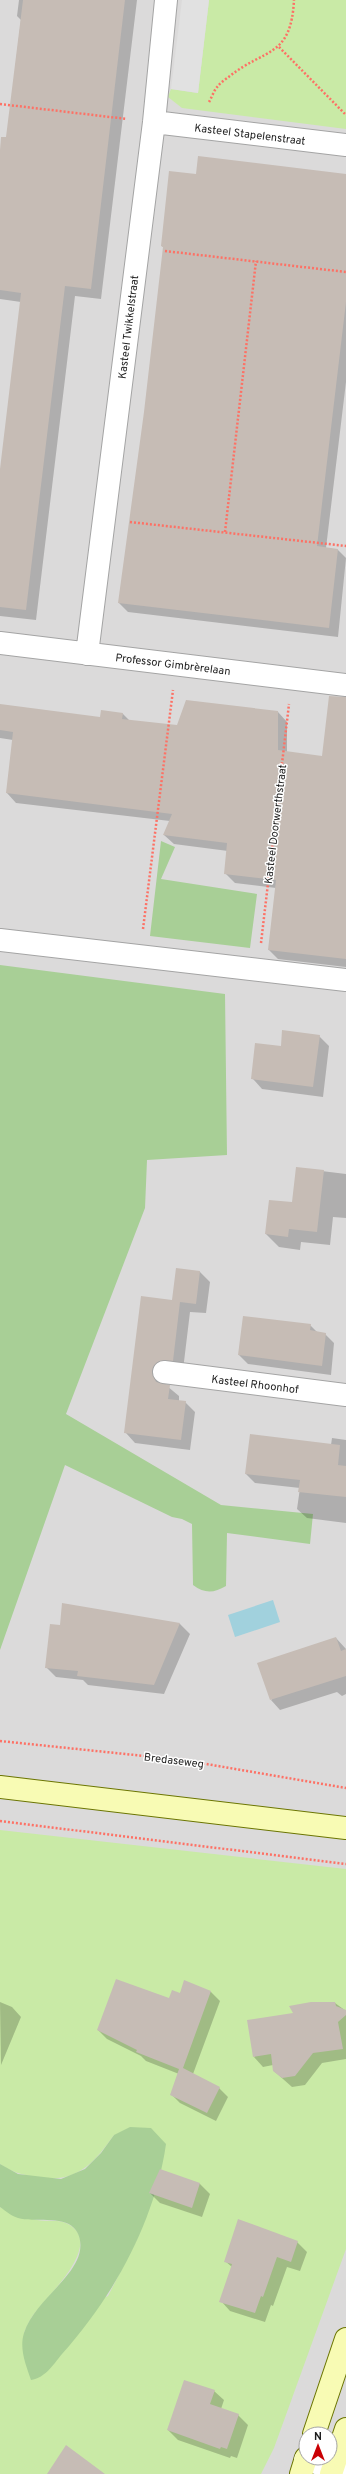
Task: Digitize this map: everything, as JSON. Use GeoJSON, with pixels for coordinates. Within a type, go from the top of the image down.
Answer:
{"type":"FeatureCollection","features":[{"type":"Feature","properties":{"kind":"street","name":"Kasteel Twikkelstraat"},"geometry":{"type":"LineString","coordinates":[[87,654],[154,122],[166,0]]}},
{"type":"Feature","properties":{"kind":"street","name":"Kasteel Stapelenstraat"},"geometry":{"type":"LineString","coordinates":[[154,122],[346,145]]}},
{"type":"Feature","properties":{"kind":"street","name":"Professor Gimbrèrelaan"},"geometry":{"type":"LineString","coordinates":[[0,643],[346,685]]}},
{"type":"Feature","properties":{"kind":"street"},"geometry":{"type":"LineString","coordinates":[[0,940],[346,980]]}},
{"type":"Feature","properties":{"kind":"street","name":"Kasteel Rhoonhof"},"geometry":{"type":"LineString","coordinates":[[164,1372],[346,1395]]}},
{"type":"Feature","properties":{"kind":"street"},"geometry":{"type":"LineString","coordinates":[[0,1787],[346,1828]]}},
{"type":"Feature","properties":{"kind":"street"},"geometry":{"type":"LineString","coordinates":[[317,2426],[346,2339]]}},
{"type":"Feature","properties":{"kind":"street"},"geometry":{"type":"LineString","coordinates":[[313,2466],[336,2471],[346,2429]]}},
{"type":"Feature","properties":{"kind":"path"},"geometry":{"type":"LineString","coordinates":[[204,128],[208,104],[218,85],[235,72],[279,47],[287,32],[293,12],[294,0]]}},
{"type":"Feature","properties":{"kind":"path"},"geometry":{"type":"LineString","coordinates":[[279,47],[346,115]]}},
{"type":"Feature","properties":{"kind":"path"},"geometry":{"type":"LineString","coordinates":[[0,104],[154,122]]}},
{"type":"Feature","properties":{"kind":"path"},"geometry":{"type":"LineString","coordinates":[[138,248],[346,272]]}},
{"type":"Feature","properties":{"kind":"path"},"geometry":{"type":"LineString","coordinates":[[225,532],[256,261]]}},
{"type":"Feature","properties":{"kind":"path"},"geometry":{"type":"LineString","coordinates":[[104,519],[346,546]]}},
{"type":"Feature","properties":{"kind":"path"},"geometry":{"type":"LineString","coordinates":[[139,956],[177,665]]}},
{"type":"Feature","properties":{"kind":"path","name":"Kasteel Doorwerthstraat"},"geometry":{"type":"LineString","coordinates":[[258,970],[292,678]]}},
{"type":"Feature","properties":{"kind":"path","name":"Bredaseweg"},"geometry":{"type":"LineString","coordinates":[[0,1741],[183,1760],[346,1788]]}},
{"type":"Feature","properties":{"kind":"path"},"geometry":{"type":"LineString","coordinates":[[0,1821],[346,1864]]}},
{"type":"Feature","properties":{"kind":"shaded area"},"geometry":{"type":"Polygon","coordinates":[[[0,0],[346,0],[346,2474],[0,2474],[0,0]]]}},
{"type":"Feature","properties":{"kind":"shaded area"},"geometry":{"type":"Polygon","coordinates":[[[182,0],[209,0],[198,93],[171,89],[182,0]]]}},
{"type":"Feature","properties":{"kind":"green space"},"geometry":{"type":"Polygon","coordinates":[[[209,0],[346,0],[346,129],[182,108],[168,97],[171,89],[198,93],[209,0]]]}},
{"type":"Feature","properties":{"kind":"green space"},"geometry":{"type":"Polygon","coordinates":[[[161,841],[175,847],[161,879],[257,894],[250,948],[150,936],[161,841]]]}},
{"type":"Feature","properties":{"kind":"green space"},"geometry":{"type":"Polygon","coordinates":[[[0,965],[225,994],[227,1155],[147,1160],[145,1208],[66,1414],[221,1505],[313,1514],[310,1544],[227,1533],[226,1586],[210,1592],[197,1588],[193,1585],[192,1524],[182,1519],[172,1517],[65,1465],[0,1650],[0,965]]]}},
{"type":"Feature","properties":{"kind":"green space"},"geometry":{"type":"Polygon","coordinates":[[[0,1830],[346,1869],[346,2249],[274,2448],[261,2474],[0,2474],[0,2207],[32,2219],[64,2222],[78,2233],[80,2244],[77,2256],[70,2269],[33,2316],[24,2333],[108,2296],[138,2237],[162,2173],[114,2135],[90,2164],[72,2175],[61,2178],[34,2177],[20,2174],[0,2164],[0,1830]]]}},
{"type":"Feature","properties":{"kind":"green space"},"geometry":{"type":"Polygon","coordinates":[[[130,2127],[151,2128],[166,2144],[161,2173],[142,2229],[115,2282],[99,2308],[45,2374],[31,2380],[25,2363],[22,2345],[24,2333],[28,2323],[35,2313],[72,2269],[80,2252],[80,2239],[77,2231],[69,2224],[55,2220],[32,2220],[18,2218],[0,2207],[0,2164],[18,2174],[61,2179],[85,2169],[101,2153],[114,2135],[130,2127]]]}},
{"type":"Feature","properties":{"kind":"water"},"geometry":{"type":"Polygon","coordinates":[[[273,1600],[280,1622],[235,1637],[228,1615],[273,1600]]]}},
{"type":"Feature","properties":{"kind":"building"},"geometry":{"type":"Polygon","coordinates":[[[23,0],[125,0],[91,289],[65,286],[26,610],[0,607],[0,469],[21,293],[0,290],[0,150],[1,137],[6,137],[23,0]]]}},
{"type":"Feature","properties":{"kind":"building"},"geometry":{"type":"Polygon","coordinates":[[[198,156],[346,174],[346,302],[317,546],[338,549],[329,628],[118,603],[144,412],[163,247],[161,246],[169,171],[196,174],[198,156]]]}},
{"type":"Feature","properties":{"kind":"building"},"geometry":{"type":"Polygon","coordinates":[[[329,696],[346,697],[346,959],[268,950],[276,880],[224,874],[227,843],[163,835],[172,814],[6,793],[13,732],[0,730],[0,704],[100,717],[101,710],[123,713],[122,719],[177,725],[186,700],[278,711],[278,750],[322,756],[329,696]]]}},
{"type":"Feature","properties":{"kind":"building"},"geometry":{"type":"Polygon","coordinates":[[[282,1030],[320,1035],[313,1087],[251,1079],[255,1043],[281,1046],[282,1030]]]}},
{"type":"Feature","properties":{"kind":"building"},"geometry":{"type":"Polygon","coordinates":[[[296,1167],[324,1170],[317,1232],[289,1229],[288,1237],[265,1234],[269,1200],[292,1202],[296,1167]]]}},
{"type":"Feature","properties":{"kind":"building"},"geometry":{"type":"Polygon","coordinates":[[[176,1268],[200,1271],[196,1304],[180,1302],[173,1361],[159,1361],[152,1371],[156,1382],[170,1385],[168,1399],[186,1401],[181,1440],[124,1433],[141,1296],[172,1300],[176,1268]]]}},
{"type":"Feature","properties":{"kind":"building"},"geometry":{"type":"Polygon","coordinates":[[[243,1316],[311,1324],[310,1330],[326,1333],[322,1366],[238,1355],[243,1316]]]}},
{"type":"Feature","properties":{"kind":"building"},"geometry":{"type":"Polygon","coordinates":[[[250,1434],[340,1445],[338,1465],[346,1466],[346,1497],[298,1492],[300,1480],[245,1474],[250,1434]]]}},
{"type":"Feature","properties":{"kind":"building"},"geometry":{"type":"Polygon","coordinates":[[[62,1603],[180,1623],[154,1685],[77,1676],[78,1671],[45,1668],[50,1624],[60,1625],[62,1603]]]}},
{"type":"Feature","properties":{"kind":"building"},"geometry":{"type":"Polygon","coordinates":[[[336,1637],[341,1651],[346,1649],[346,1676],[270,1700],[257,1663],[336,1637]]]}},
{"type":"Feature","properties":{"kind":"building"},"geometry":{"type":"Polygon","coordinates":[[[116,1979],[169,1998],[172,1990],[180,1993],[184,1980],[211,1991],[183,2068],[220,2087],[207,2113],[170,2095],[179,2069],[136,2052],[137,2050],[97,2030],[116,1979]]]}},
{"type":"Feature","properties":{"kind":"building"},"geometry":{"type":"Polygon","coordinates":[[[311,2002],[335,2002],[336,2006],[346,2010],[346,2015],[338,2022],[343,2049],[313,2053],[295,2076],[282,2078],[273,2071],[271,2054],[253,2057],[247,2020],[293,2013],[289,2006],[311,2002]]]}},
{"type":"Feature","properties":{"kind":"building"},"geometry":{"type":"Polygon","coordinates":[[[160,2169],[200,2183],[192,2208],[149,2193],[160,2169]]]}},
{"type":"Feature","properties":{"kind":"building"},"geometry":{"type":"Polygon","coordinates":[[[238,2219],[298,2241],[291,2262],[277,2257],[263,2297],[261,2296],[255,2313],[219,2302],[232,2264],[224,2262],[238,2219]]]}},
{"type":"Feature","properties":{"kind":"building"},"geometry":{"type":"Polygon","coordinates":[[[184,2380],[215,2390],[210,2404],[239,2414],[227,2449],[221,2447],[220,2449],[167,2430],[184,2380]]]}},
{"type":"Feature","properties":{"kind":"building"},"geometry":{"type":"Polygon","coordinates":[[[66,2445],[105,2474],[47,2474],[66,2445]]]}}]}
